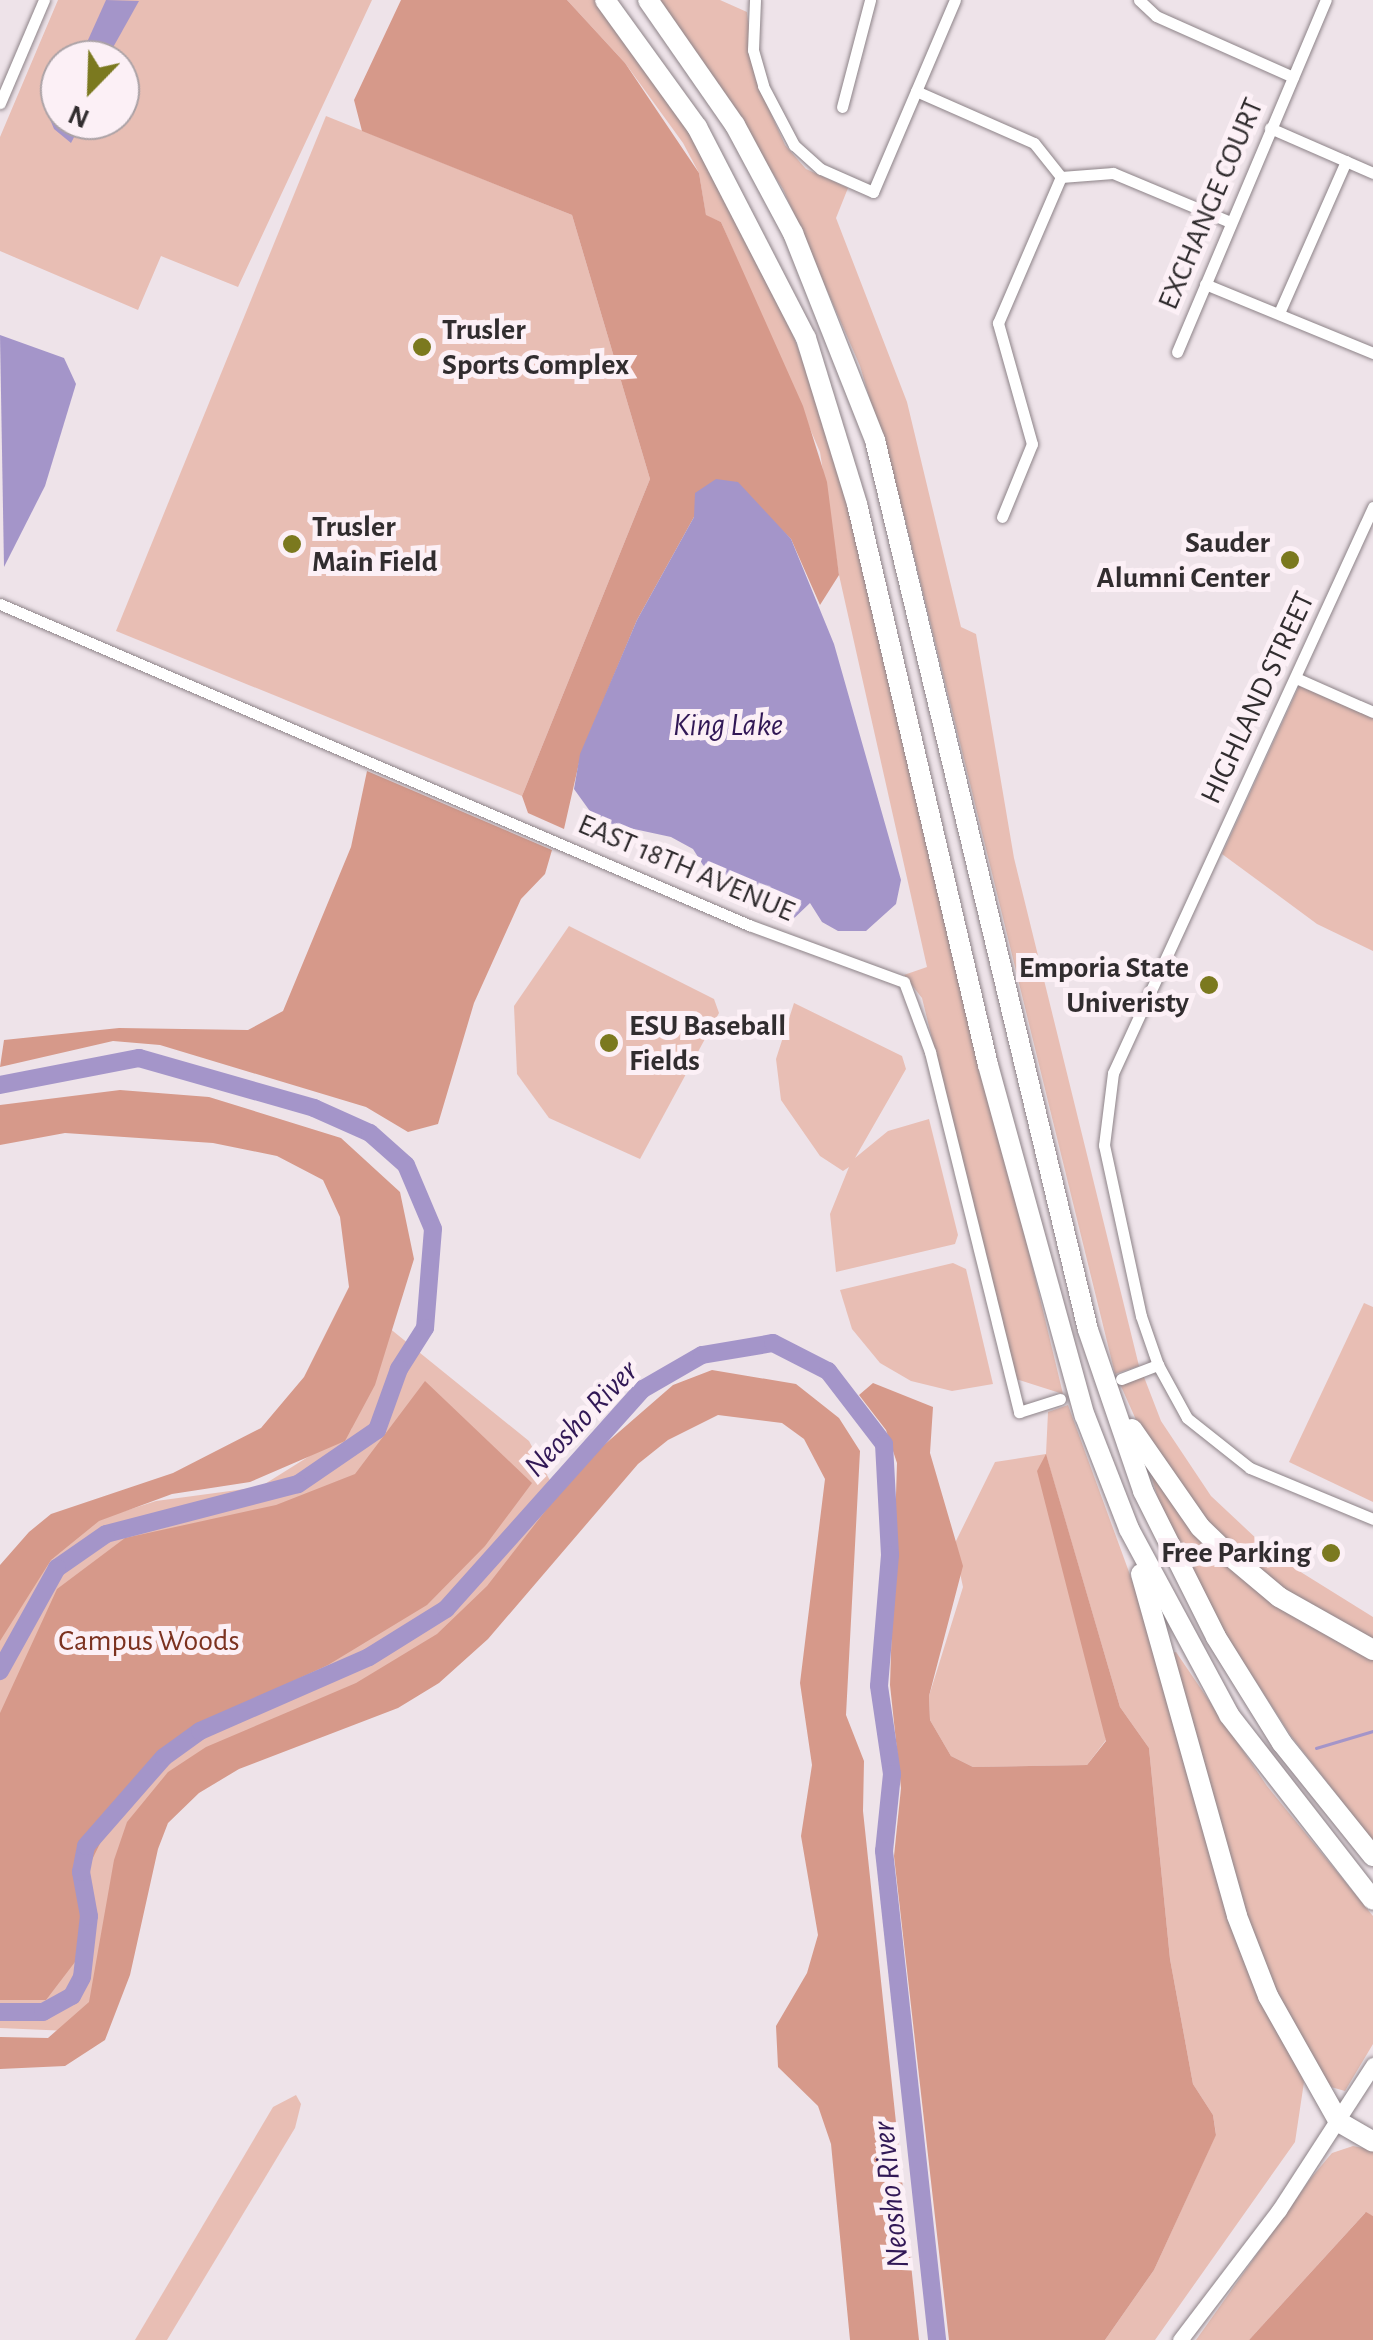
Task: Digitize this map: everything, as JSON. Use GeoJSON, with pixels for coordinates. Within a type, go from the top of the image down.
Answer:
{"type":"FeatureCollection","features":[{"type":"Feature","properties":{"kind":"highway"},"geometry":{"type":"LineString","coordinates":[[605,0],[697,128],[806,338],[858,504],[998,1102],[1085,1416],[1129,1529],[1237,1916],[1268,1996],[1338,2122],[1373,2142]]}},
{"type":"Feature","properties":{"kind":"highway"},"geometry":{"type":"LineString","coordinates":[[648,0],[735,125],[794,233],[874,440],[1095,1352],[1144,1491],[1216,1637],[1282,1743],[1373,1856]]}},
{"type":"Feature","properties":{"kind":"highway"},"geometry":{"type":"LineString","coordinates":[[1095,1352],[1142,1449],[1200,1527],[1279,1597],[1373,1650]]}},
{"type":"Feature","properties":{"kind":"highway"},"geometry":{"type":"LineString","coordinates":[[1129,1529],[1229,1715],[1373,1900]]}},
{"type":"Feature","properties":{"kind":"main road"},"geometry":{"type":"LineString","coordinates":[[1180,2340],[1338,2122],[1373,2065]]}},
{"type":"Feature","properties":{"kind":"street"},"geometry":{"type":"LineString","coordinates":[[0,103],[44,0]]}},
{"type":"Feature","properties":{"kind":"street"},"geometry":{"type":"LineString","coordinates":[[756,0],[753,50],[763,86],[794,145],[821,169],[872,192],[955,0]]}},
{"type":"Feature","properties":{"kind":"street"},"geometry":{"type":"LineString","coordinates":[[842,107],[870,0]]}},
{"type":"Feature","properties":{"kind":"street","name":"EXCHANGE COURT"},"geometry":{"type":"LineString","coordinates":[[1177,352],[1326,0]]}},
{"type":"Feature","properties":{"kind":"street"},"geometry":{"type":"LineString","coordinates":[[1138,2],[1293,77]]}},
{"type":"Feature","properties":{"kind":"street"},"geometry":{"type":"LineString","coordinates":[[916,91],[1034,142],[1060,177]]}},
{"type":"Feature","properties":{"kind":"street"},"geometry":{"type":"LineString","coordinates":[[1270,128],[1373,173]]}},
{"type":"Feature","properties":{"kind":"street"},"geometry":{"type":"LineString","coordinates":[[1279,313],[1346,161]]}},
{"type":"Feature","properties":{"kind":"street"},"geometry":{"type":"LineString","coordinates":[[1060,177],[1113,173],[1230,222]]}},
{"type":"Feature","properties":{"kind":"street"},"geometry":{"type":"LineString","coordinates":[[1002,517],[1027,460],[1031,428],[998,323],[1060,177]]}},
{"type":"Feature","properties":{"kind":"street"},"geometry":{"type":"LineString","coordinates":[[1205,284],[1373,353]]}},
{"type":"Feature","properties":{"kind":"street","name":"HIGHLAND STREET"},"geometry":{"type":"LineString","coordinates":[[1373,507],[1369,529],[1113,1073],[1107,1100],[1108,1162],[1128,1267],[1158,1365],[1187,1418],[1219,1449],[1373,1519]]}},
{"type":"Feature","properties":{"kind":"street","name":"EAST 18TH AVENUE"},"geometry":{"type":"LineString","coordinates":[[0,604],[749,925],[904,982],[930,1052],[1019,1412],[1060,1399]]}},
{"type":"Feature","properties":{"kind":"street"},"geometry":{"type":"LineString","coordinates":[[1296,678],[1373,712]]}},
{"type":"Feature","properties":{"kind":"street"},"geometry":{"type":"LineString","coordinates":[[1121,1379],[1158,1365]]}},
{"type":"Feature","properties":{"kind":"green space"},"geometry":{"type":"Polygon","coordinates":[[[58,0],[372,0],[238,287],[161,256],[138,310],[0,251],[0,137],[40,43],[40,140],[140,140],[140,40],[41,40],[58,0]]]}},
{"type":"Feature","properties":{"kind":"green space"},"geometry":{"type":"Polygon","coordinates":[[[401,0],[567,0],[625,63],[699,173],[706,215],[721,222],[803,406],[827,482],[839,575],[820,605],[791,539],[768,517],[694,517],[637,620],[581,754],[564,829],[528,813],[522,796],[650,479],[572,215],[362,131],[354,100],[401,0]]]}},
{"type":"Feature","properties":{"kind":"green space"},"geometry":{"type":"Polygon","coordinates":[[[567,0],[596,0],[700,147],[779,299],[814,390],[843,478],[1063,1394],[1016,1379],[922,998],[904,975],[927,967],[839,575],[820,452],[721,222],[706,216],[699,173],[683,143],[625,63],[567,0]]]}},
{"type":"Feature","properties":{"kind":"green space"},"geometry":{"type":"Polygon","coordinates":[[[659,0],[720,0],[747,12],[755,78],[785,145],[806,169],[848,188],[836,218],[907,402],[961,627],[976,634],[1014,858],[1139,1366],[1115,1374],[904,515],[860,366],[783,189],[659,0]]]}},
{"type":"Feature","properties":{"kind":"green space","name":"Trusler Sports Complex"},"geometry":{"type":"Polygon","coordinates":[[[326,116],[572,215],[650,479],[522,796],[116,631],[326,116]]]}},
{"type":"Feature","properties":{"kind":"green space"},"geometry":{"type":"Polygon","coordinates":[[[1299,686],[1373,718],[1373,951],[1317,924],[1222,854],[1299,686]]]}},
{"type":"Feature","properties":{"kind":"green space"},"geometry":{"type":"Polygon","coordinates":[[[367,771],[552,850],[545,874],[521,899],[474,1003],[438,1124],[408,1132],[366,1107],[160,1045],[113,1041],[0,1067],[4,1040],[119,1028],[248,1030],[283,1011],[351,847],[367,771]]]}},
{"type":"Feature","properties":{"kind":"green space","name":"ESU Baseball Fields"},"geometry":{"type":"Polygon","coordinates":[[[569,926],[714,999],[719,1013],[640,1159],[549,1118],[517,1074],[514,1006],[569,926]]]}},
{"type":"Feature","properties":{"kind":"green space"},"geometry":{"type":"Polygon","coordinates":[[[794,1003],[902,1056],[906,1069],[855,1158],[888,1131],[929,1119],[958,1235],[955,1244],[836,1272],[830,1214],[849,1167],[843,1171],[820,1156],[781,1100],[776,1059],[794,1003]]]}},
{"type":"Feature","properties":{"kind":"green space"},"geometry":{"type":"Polygon","coordinates":[[[120,1090],[209,1097],[341,1138],[400,1192],[414,1259],[375,1385],[345,1441],[250,1482],[172,1494],[99,1521],[51,1560],[0,1641],[0,1565],[29,1532],[51,1514],[173,1473],[261,1428],[304,1377],[349,1287],[340,1217],[323,1180],[277,1156],[213,1143],[65,1133],[0,1145],[0,1105],[120,1090]]]}},
{"type":"Feature","properties":{"kind":"green space"},"geometry":{"type":"Polygon","coordinates":[[[953,1263],[966,1269],[993,1384],[952,1391],[911,1381],[880,1363],[852,1329],[840,1290],[953,1263]]]}},
{"type":"Feature","properties":{"kind":"green space"},"geometry":{"type":"Polygon","coordinates":[[[1364,1303],[1373,1307],[1373,1502],[1289,1462],[1364,1303]]]}},
{"type":"Feature","properties":{"kind":"green space","name":"Campus Woods"},"geometry":{"type":"Polygon","coordinates":[[[383,1323],[529,1441],[563,1505],[474,1629],[178,1772],[93,2011],[69,2031],[0,2028],[0,1628],[40,1564],[75,1527],[156,1501],[260,1487],[351,1430],[383,1323]]]}},
{"type":"Feature","properties":{"kind":"green space"},"geometry":{"type":"Polygon","coordinates":[[[712,1370],[796,1384],[839,1418],[860,1451],[846,1715],[864,1761],[863,1811],[919,2340],[850,2340],[831,2144],[818,2106],[778,2067],[776,2026],[807,1973],[818,1935],[801,1836],[812,1765],[800,1683],[825,1479],[804,1439],[782,1423],[718,1415],[668,1440],[638,1464],[488,1639],[439,1683],[398,1708],[239,1769],[199,1793],[168,1823],[158,1849],[130,1975],[105,2040],[65,2066],[0,2069],[0,2037],[48,2038],[89,2002],[114,1860],[127,1822],[168,1772],[206,1747],[356,1683],[437,1634],[487,1586],[581,1465],[673,1385],[712,1370]]]}},
{"type":"Feature","properties":{"kind":"green space"},"geometry":{"type":"Polygon","coordinates":[[[1144,1377],[1161,1421],[1211,1496],[1275,1556],[1373,1617],[1373,1643],[1263,1577],[1201,1517],[1137,1422],[1120,1384],[1144,1377]]]}},
{"type":"Feature","properties":{"kind":"green space","name":"Campus Woods"},"geometry":{"type":"Polygon","coordinates":[[[425,1381],[532,1483],[485,1546],[427,1605],[328,1665],[202,1723],[130,1783],[79,1886],[84,1918],[75,1962],[46,2000],[0,2000],[0,1713],[57,1589],[125,1538],[276,1505],[355,1474],[425,1381]]]}},
{"type":"Feature","properties":{"kind":"green space"},"geometry":{"type":"Polygon","coordinates":[[[873,1383],[933,1407],[930,1453],[963,1566],[929,1696],[930,1720],[951,1756],[973,1767],[1087,1765],[1106,1741],[1037,1471],[1046,1454],[1120,1707],[1149,1748],[1170,1959],[1193,2084],[1213,2115],[1216,2135],[1154,2270],[1105,2340],[949,2340],[894,1856],[901,1788],[890,1685],[897,1463],[886,1430],[859,1395],[873,1383]]]}},
{"type":"Feature","properties":{"kind":"green space"},"geometry":{"type":"Polygon","coordinates":[[[1068,1405],[1148,1624],[1245,1963],[1304,2082],[1295,2142],[1155,2340],[1105,2340],[1154,2270],[1216,2134],[1213,2115],[1193,2084],[1170,1959],[1149,1748],[1120,1707],[1046,1455],[1106,1740],[1087,1765],[973,1767],[951,1756],[930,1720],[929,1696],[963,1587],[954,1545],[995,1462],[1046,1454],[1048,1412],[1068,1405]]]}},
{"type":"Feature","properties":{"kind":"green space"},"geometry":{"type":"Polygon","coordinates":[[[1148,1464],[1203,1537],[1373,1655],[1373,1841],[1291,1736],[1223,1630],[1159,1502],[1148,1464]]]}},
{"type":"Feature","properties":{"kind":"green space"},"geometry":{"type":"Polygon","coordinates":[[[1176,1652],[1267,1786],[1373,1916],[1373,2044],[1345,2091],[1324,2085],[1259,1960],[1170,1653],[1176,1652]]]}},
{"type":"Feature","properties":{"kind":"green space"},"geometry":{"type":"Polygon","coordinates":[[[296,2095],[301,2104],[295,2128],[167,2340],[135,2340],[273,2107],[296,2095]]]}},
{"type":"Feature","properties":{"kind":"green space"},"geometry":{"type":"Polygon","coordinates":[[[1353,2146],[1373,2150],[1373,2216],[1365,2213],[1249,2340],[1196,2340],[1311,2178],[1332,2153],[1353,2146]]]}},
{"type":"Feature","properties":{"kind":"green space"},"geometry":{"type":"Polygon","coordinates":[[[1366,2212],[1373,2216],[1373,2340],[1249,2340],[1366,2212]]]}},
{"type":"Feature","properties":{"kind":"water"},"geometry":{"type":"Polygon","coordinates":[[[106,0],[139,1],[117,40],[88,40],[106,0]]]}},
{"type":"Feature","properties":{"kind":"water"},"geometry":{"type":"Polygon","coordinates":[[[0,335],[64,358],[76,384],[45,486],[4,567],[0,335]]]}},
{"type":"Feature","properties":{"kind":"water","name":"King Lake"},"geometry":{"type":"Polygon","coordinates":[[[716,479],[738,482],[791,539],[834,644],[901,880],[896,904],[866,931],[838,931],[822,922],[810,903],[787,925],[718,889],[693,849],[671,837],[597,821],[574,789],[580,754],[637,620],[694,517],[695,493],[716,479]]]}},
{"type":"Feature","properties":{"kind":"waterway","name":"Neosho River"},"geometry":{"type":"LineString","coordinates":[[0,1085],[139,1058],[314,1108],[370,1133],[406,1165],[433,1229],[425,1328],[399,1369],[377,1430],[298,1484],[106,1534],[57,1568],[0,1671]]}},
{"type":"Feature","properties":{"kind":"waterway","name":"Neosho River"},"geometry":{"type":"LineString","coordinates":[[0,2012],[43,2012],[72,1996],[82,1977],[89,1916],[81,1872],[86,1846],[164,1757],[200,1731],[369,1657],[446,1609],[643,1389],[702,1355],[773,1343],[828,1371],[884,1444],[890,1555],[879,1686],[892,1774],[884,1851],[937,2340]]}},
{"type":"Feature","properties":{"kind":"waterway"},"geometry":{"type":"LineString","coordinates":[[1316,1748],[1373,1731]]}},
{"type":"Feature","properties":{"kind":"place","name":"Trusler Sports Complex"},"geometry":{"type":"Point","coordinates":[422,347]}},
{"type":"Feature","properties":{"kind":"place","name":"Trusler Main Field"},"geometry":{"type":"Point","coordinates":[292,544]}},
{"type":"Feature","properties":{"kind":"place","name":"Sauder Alumni Center"},"geometry":{"type":"Point","coordinates":[1290,560]}},
{"type":"Feature","properties":{"kind":"place","name":"Emporia State Univeristy"},"geometry":{"type":"Point","coordinates":[1209,985]}},
{"type":"Feature","properties":{"kind":"place","name":"ESU Baseball Fields"},"geometry":{"type":"Point","coordinates":[609,1043]}},
{"type":"Feature","properties":{"kind":"place","name":"Free Parking"},"geometry":{"type":"Point","coordinates":[1331,1553]}}]}
